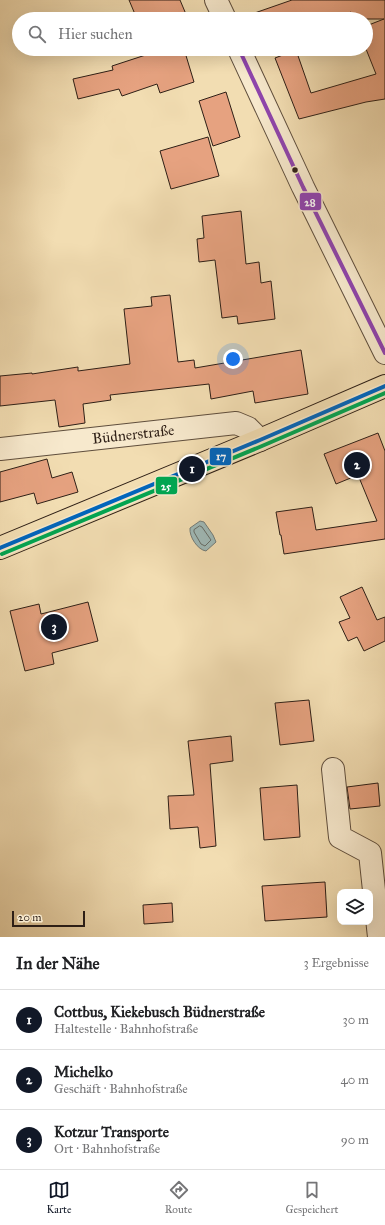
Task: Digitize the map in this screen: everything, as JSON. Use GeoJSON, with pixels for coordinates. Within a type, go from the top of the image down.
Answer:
{"type":"FeatureCollection","features":[{"type":"Feature","properties":{"kind":"main road"},"geometry":{"type":"LineString","coordinates":[[0,548],[260,440],[385,386]]}},
{"type":"Feature","properties":{"kind":"street"},"geometry":{"type":"LineString","coordinates":[[216,0],[222,12]]}},
{"type":"Feature","properties":{"kind":"street"},"geometry":{"type":"LineString","coordinates":[[242,56],[303,187],[385,353]]}},
{"type":"Feature","properties":{"kind":"street","name":"Büdnerstraße"},"geometry":{"type":"LineString","coordinates":[[0,449],[236,423],[248,428],[260,440]]}},
{"type":"Feature","properties":{"kind":"street"},"geometry":{"type":"LineString","coordinates":[[333,768],[340,837],[370,852],[379,937]]}},
{"type":"Feature","properties":{"kind":"water"},"geometry":{"type":"Polygon","coordinates":[[[200,521],[204,522],[216,542],[206,551],[197,546],[190,532],[190,528],[200,521]]]}},
{"type":"Feature","properties":{"kind":"building"},"geometry":{"type":"Polygon","coordinates":[[[129,0],[180,0],[185,12],[134,12],[129,0]]]}},
{"type":"Feature","properties":{"kind":"building"},"geometry":{"type":"Polygon","coordinates":[[[292,0],[385,0],[385,99],[366,102],[299,119],[275,58],[280,56],[298,56],[311,93],[376,74],[369,56],[373,56],[373,23],[384,19],[373,19],[373,12],[258,12],[292,0]]]}},
{"type":"Feature","properties":{"kind":"building"},"geometry":{"type":"Polygon","coordinates":[[[143,56],[186,56],[194,82],[160,93],[157,84],[122,96],[119,89],[78,99],[73,79],[113,70],[112,66],[143,56]]]}},
{"type":"Feature","properties":{"kind":"building"},"geometry":{"type":"Polygon","coordinates":[[[226,92],[240,137],[213,146],[199,101],[226,92]]]}},
{"type":"Feature","properties":{"kind":"building"},"geometry":{"type":"Polygon","coordinates":[[[208,137],[219,176],[171,189],[160,151],[208,137]]]}},
{"type":"Feature","properties":{"kind":"building"},"geometry":{"type":"Polygon","coordinates":[[[241,211],[246,264],[259,262],[261,283],[271,281],[275,319],[238,324],[237,316],[222,318],[215,260],[199,262],[197,239],[204,238],[202,216],[241,211]]]}},
{"type":"Feature","properties":{"kind":"building"},"geometry":{"type":"Polygon","coordinates":[[[170,295],[178,362],[194,360],[195,368],[301,350],[308,394],[255,403],[253,391],[211,399],[209,384],[110,395],[111,400],[83,404],[85,423],[59,427],[55,400],[0,406],[0,376],[32,374],[78,367],[78,371],[130,364],[124,309],[152,306],[151,297],[170,295]]]}},
{"type":"Feature","properties":{"kind":"building"},"geometry":{"type":"Polygon","coordinates":[[[378,433],[385,451],[385,539],[284,554],[276,512],[312,507],[316,530],[377,521],[358,475],[336,484],[324,454],[378,433]]]}},
{"type":"Feature","properties":{"kind":"building"},"geometry":{"type":"Polygon","coordinates":[[[47,459],[52,478],[72,472],[78,492],[37,504],[34,493],[0,502],[0,472],[47,459]]]}},
{"type":"Feature","properties":{"kind":"building"},"geometry":{"type":"Polygon","coordinates":[[[362,587],[377,620],[385,617],[385,641],[364,651],[357,637],[348,641],[339,622],[350,618],[340,597],[362,587]]]}},
{"type":"Feature","properties":{"kind":"building"},"geometry":{"type":"Polygon","coordinates":[[[88,602],[98,641],[52,653],[54,664],[25,671],[10,611],[39,604],[41,614],[88,602]]]}},
{"type":"Feature","properties":{"kind":"building"},"geometry":{"type":"Polygon","coordinates":[[[309,700],[314,741],[280,745],[275,703],[309,700]]]}},
{"type":"Feature","properties":{"kind":"building"},"geometry":{"type":"Polygon","coordinates":[[[231,736],[233,761],[210,764],[216,846],[200,848],[198,827],[170,829],[168,796],[194,795],[188,741],[231,736]]]}},
{"type":"Feature","properties":{"kind":"building"},"geometry":{"type":"Polygon","coordinates":[[[378,783],[380,806],[350,809],[347,787],[378,783]]]}},
{"type":"Feature","properties":{"kind":"building"},"geometry":{"type":"Polygon","coordinates":[[[297,785],[300,837],[264,840],[260,788],[297,785]]]}},
{"type":"Feature","properties":{"kind":"building"},"geometry":{"type":"Polygon","coordinates":[[[325,882],[327,917],[265,921],[262,886],[325,882]]]}},
{"type":"Feature","properties":{"kind":"building"},"geometry":{"type":"Polygon","coordinates":[[[172,903],[173,922],[144,924],[143,905],[172,903]]]}},
{"type":"Feature","properties":{"kind":"transit line","name":"28"},"geometry":{"type":"LineString","coordinates":[[242,56],[303,187],[385,353]]}},
{"type":"Feature","properties":{"kind":"transit line","name":"17"},"geometry":{"type":"LineString","coordinates":[[0,548],[260,440],[385,386]]}},
{"type":"Feature","properties":{"kind":"transit line","name":"25"},"geometry":{"type":"LineString","coordinates":[[2,554],[385,393]]}},
{"type":"Feature","properties":{"kind":"place","name":"Michelko"},"geometry":{"type":"Point","coordinates":[357,465]}},
{"type":"Feature","properties":{"kind":"place","name":"Cottbus, Kiekebusch Büdnerstraße"},"geometry":{"type":"Point","coordinates":[192,469]}},
{"type":"Feature","properties":{"kind":"place","name":"Kotzur Transporte"},"geometry":{"type":"Point","coordinates":[54,627]}}]}
